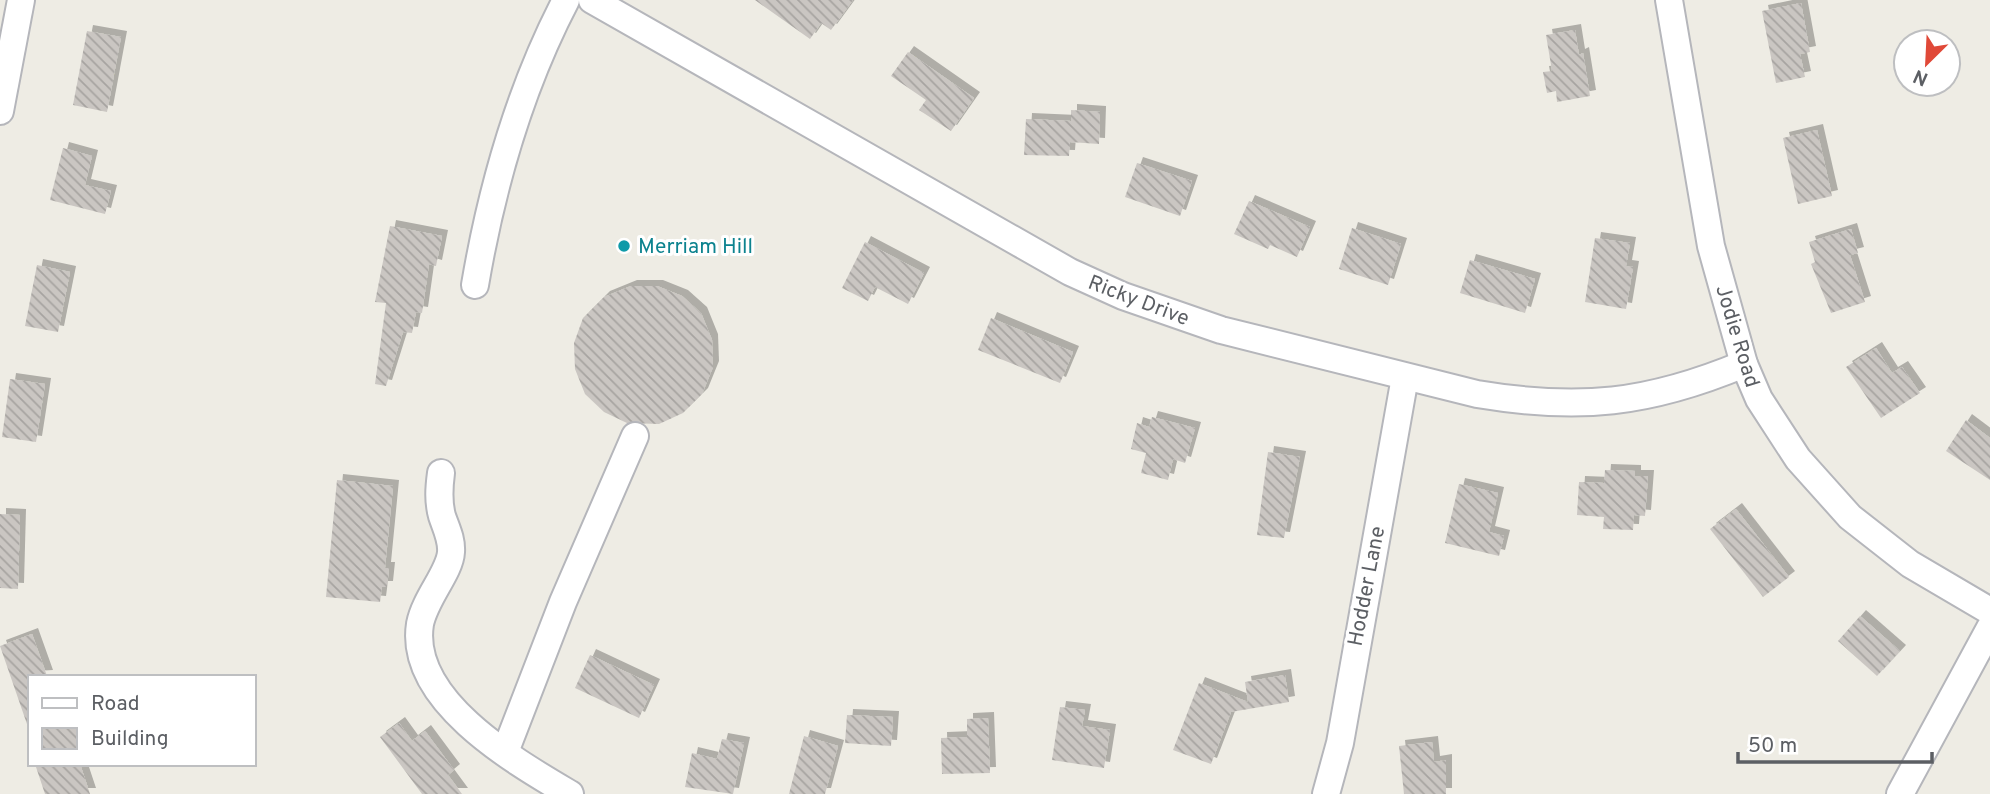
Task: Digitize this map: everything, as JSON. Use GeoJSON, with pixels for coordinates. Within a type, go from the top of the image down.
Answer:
{"type":"FeatureCollection","features":[{"type":"Feature","properties":{"kind":"street"},"geometry":{"type":"LineString","coordinates":[[0,111],[21,0]]}},
{"type":"Feature","properties":{"kind":"street"},"geometry":{"type":"LineString","coordinates":[[475,285],[489,205],[503,152],[547,36],[566,0]]}},
{"type":"Feature","properties":{"kind":"street","name":"Ricky Drive"},"geometry":{"type":"LineString","coordinates":[[592,0],[1070,272],[1123,296],[1221,330],[1405,377],[1515,401],[1599,402],[1673,391],[1744,365]]}},
{"type":"Feature","properties":{"kind":"street","name":"Jodie Road"},"geometry":{"type":"LineString","coordinates":[[1669,0],[1711,246],[1744,365],[1777,430],[1821,488],[1850,517],[1910,564],[1990,611]]}},
{"type":"Feature","properties":{"kind":"street","name":"Hodder Lane"},"geometry":{"type":"LineString","coordinates":[[1326,794],[1340,743],[1405,377]]}},
{"type":"Feature","properties":{"kind":"street"},"geometry":{"type":"LineString","coordinates":[[505,752],[563,602],[635,436]]}},
{"type":"Feature","properties":{"kind":"street"},"geometry":{"type":"LineString","coordinates":[[441,474],[439,495],[452,554],[422,614],[419,632],[422,660],[431,683],[445,700],[505,752],[570,794]]}},
{"type":"Feature","properties":{"kind":"street"},"geometry":{"type":"LineString","coordinates":[[1900,794],[1951,705],[1990,628]]}},
{"type":"Feature","properties":{"kind":"building"},"geometry":{"type":"Polygon","coordinates":[[[755,0],[853,0],[831,30],[821,23],[810,39],[755,0]]]}},
{"type":"Feature","properties":{"kind":"building"},"geometry":{"type":"Polygon","coordinates":[[[1801,3],[1810,52],[1800,54],[1805,77],[1776,83],[1762,11],[1801,3]]]}},
{"type":"Feature","properties":{"kind":"building"},"geometry":{"type":"Polygon","coordinates":[[[1575,30],[1579,55],[1583,53],[1590,96],[1557,102],[1556,91],[1547,93],[1543,72],[1552,71],[1546,35],[1575,30]]]}},
{"type":"Feature","properties":{"kind":"building"},"geometry":{"type":"Polygon","coordinates":[[[87,31],[121,37],[107,112],[73,105],[87,31]]]}},
{"type":"Feature","properties":{"kind":"building"},"geometry":{"type":"Polygon","coordinates":[[[908,52],[974,98],[951,131],[919,110],[926,100],[891,76],[908,52]]]}},
{"type":"Feature","properties":{"kind":"building"},"geometry":{"type":"Polygon","coordinates":[[[1071,110],[1100,112],[1099,144],[1070,142],[1069,156],[1024,155],[1026,119],[1071,121],[1071,110]]]}},
{"type":"Feature","properties":{"kind":"building"},"geometry":{"type":"Polygon","coordinates":[[[1817,130],[1832,196],[1798,204],[1783,138],[1817,130]]]}},
{"type":"Feature","properties":{"kind":"building"},"geometry":{"type":"Polygon","coordinates":[[[63,148],[92,156],[85,185],[111,191],[105,214],[50,200],[63,148]]]}},
{"type":"Feature","properties":{"kind":"building"},"geometry":{"type":"Polygon","coordinates":[[[1137,163],[1192,181],[1180,216],[1125,197],[1137,163]]]}},
{"type":"Feature","properties":{"kind":"building"},"geometry":{"type":"Polygon","coordinates":[[[1249,201],[1310,227],[1297,257],[1270,245],[1268,249],[1234,234],[1249,201]]]}},
{"type":"Feature","properties":{"kind":"building"},"geometry":{"type":"Polygon","coordinates":[[[390,226],[442,236],[436,266],[429,264],[422,313],[416,312],[412,333],[403,332],[386,386],[375,384],[386,303],[375,302],[390,226]]]}},
{"type":"Feature","properties":{"kind":"building"},"geometry":{"type":"Polygon","coordinates":[[[1352,228],[1401,244],[1388,285],[1339,269],[1352,228]]]}},
{"type":"Feature","properties":{"kind":"building"},"geometry":{"type":"Polygon","coordinates":[[[1851,229],[1858,253],[1850,255],[1865,302],[1831,313],[1811,264],[1815,262],[1809,242],[1851,229]]]}},
{"type":"Feature","properties":{"kind":"building"},"geometry":{"type":"Polygon","coordinates":[[[1595,238],[1630,243],[1626,266],[1633,267],[1626,309],[1585,302],[1595,238]]]}},
{"type":"Feature","properties":{"kind":"building"},"geometry":{"type":"Polygon","coordinates":[[[865,242],[924,273],[908,304],[875,287],[868,301],[842,288],[865,242]]]}},
{"type":"Feature","properties":{"kind":"building"},"geometry":{"type":"Polygon","coordinates":[[[1470,260],[1535,279],[1525,313],[1460,293],[1470,260]]]}},
{"type":"Feature","properties":{"kind":"building"},"geometry":{"type":"Polygon","coordinates":[[[37,265],[70,272],[58,332],[25,326],[37,265]]]}},
{"type":"Feature","properties":{"kind":"building"},"geometry":{"type":"Polygon","coordinates":[[[631,286],[657,286],[682,296],[701,313],[712,340],[713,367],[702,394],[683,413],[659,424],[627,423],[604,412],[585,394],[575,369],[574,343],[583,318],[604,297],[631,286]]]}},
{"type":"Feature","properties":{"kind":"building"},"geometry":{"type":"Polygon","coordinates":[[[991,318],[1073,352],[1060,383],[978,350],[991,318]]]}},
{"type":"Feature","properties":{"kind":"building"},"geometry":{"type":"Polygon","coordinates":[[[1876,348],[1892,373],[1902,367],[1920,393],[1881,418],[1846,367],[1876,348]]]}},
{"type":"Feature","properties":{"kind":"building"},"geometry":{"type":"Polygon","coordinates":[[[10,379],[45,384],[36,442],[2,437],[10,379]]]}},
{"type":"Feature","properties":{"kind":"building"},"geometry":{"type":"Polygon","coordinates":[[[1152,417],[1195,428],[1185,463],[1173,459],[1168,480],[1141,473],[1146,453],[1131,449],[1137,423],[1149,427],[1152,417]]]}},
{"type":"Feature","properties":{"kind":"building"},"geometry":{"type":"Polygon","coordinates":[[[1966,420],[1990,438],[1990,480],[1946,451],[1966,420]]]}},
{"type":"Feature","properties":{"kind":"building"},"geometry":{"type":"Polygon","coordinates":[[[1268,452],[1300,457],[1284,538],[1257,535],[1268,452]]]}},
{"type":"Feature","properties":{"kind":"building"},"geometry":{"type":"Polygon","coordinates":[[[1605,470],[1635,471],[1635,476],[1648,476],[1645,516],[1634,515],[1633,530],[1603,529],[1604,517],[1577,515],[1579,482],[1604,483],[1605,470]]]}},
{"type":"Feature","properties":{"kind":"building"},"geometry":{"type":"Polygon","coordinates":[[[337,480],[393,486],[385,568],[389,568],[387,587],[382,587],[380,602],[326,597],[337,480]]]}},
{"type":"Feature","properties":{"kind":"building"},"geometry":{"type":"Polygon","coordinates":[[[1459,484],[1498,493],[1489,532],[1504,536],[1499,556],[1445,543],[1459,484]]]}},
{"type":"Feature","properties":{"kind":"building"},"geometry":{"type":"Polygon","coordinates":[[[1736,509],[1789,577],[1763,597],[1710,529],[1736,509]]]}},
{"type":"Feature","properties":{"kind":"building"},"geometry":{"type":"Polygon","coordinates":[[[0,514],[20,515],[18,589],[0,588],[0,514]]]}},
{"type":"Feature","properties":{"kind":"building"},"geometry":{"type":"Polygon","coordinates":[[[1860,616],[1900,651],[1877,676],[1838,641],[1860,616]]]}},
{"type":"Feature","properties":{"kind":"building"},"geometry":{"type":"Polygon","coordinates":[[[32,634],[47,675],[28,675],[28,727],[0,646],[32,634]]]}},
{"type":"Feature","properties":{"kind":"building"},"geometry":{"type":"Polygon","coordinates":[[[590,655],[654,685],[639,718],[575,688],[590,655]]]}},
{"type":"Feature","properties":{"kind":"building"},"geometry":{"type":"Polygon","coordinates":[[[1285,675],[1289,702],[1231,712],[1211,764],[1173,750],[1199,683],[1248,702],[1245,682],[1285,675]]]}},
{"type":"Feature","properties":{"kind":"building"},"geometry":{"type":"Polygon","coordinates":[[[1060,707],[1085,710],[1082,726],[1110,730],[1104,768],[1052,760],[1060,707]]]}},
{"type":"Feature","properties":{"kind":"building"},"geometry":{"type":"Polygon","coordinates":[[[847,715],[893,717],[891,746],[845,743],[847,715]]]}},
{"type":"Feature","properties":{"kind":"building"},"geometry":{"type":"Polygon","coordinates":[[[988,718],[990,773],[942,774],[941,738],[967,737],[967,719],[988,718]]]}},
{"type":"Feature","properties":{"kind":"building"},"geometry":{"type":"Polygon","coordinates":[[[399,723],[412,741],[425,731],[454,770],[448,775],[462,794],[422,794],[380,737],[399,723]]]}},
{"type":"Feature","properties":{"kind":"building"},"geometry":{"type":"Polygon","coordinates":[[[804,736],[838,746],[825,794],[789,794],[804,736]]]}},
{"type":"Feature","properties":{"kind":"building"},"geometry":{"type":"Polygon","coordinates":[[[722,739],[744,743],[733,794],[685,787],[692,753],[717,759],[722,739]]]}},
{"type":"Feature","properties":{"kind":"building"},"geometry":{"type":"Polygon","coordinates":[[[1432,742],[1434,762],[1446,760],[1446,794],[1404,794],[1399,746],[1432,742]]]}},
{"type":"Feature","properties":{"kind":"building"},"geometry":{"type":"Polygon","coordinates":[[[36,766],[81,766],[90,794],[45,794],[36,766]]]}},
{"type":"Feature","properties":{"kind":"place","name":"Merriam Hill"},"geometry":{"type":"Point","coordinates":[624,246]}}]}
